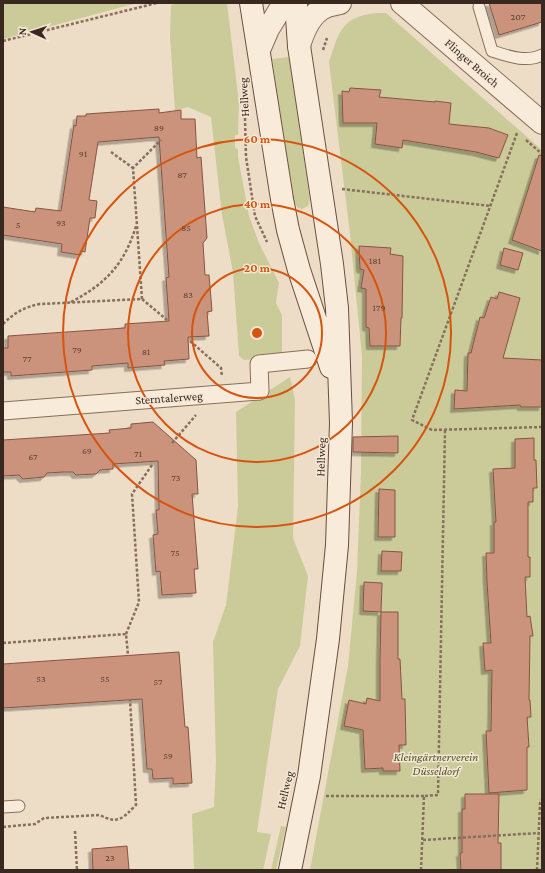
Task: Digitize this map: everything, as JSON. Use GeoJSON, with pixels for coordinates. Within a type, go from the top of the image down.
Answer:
{"type":"FeatureCollection","features":[{"type":"Feature","properties":{"kind":"main road","name":"Hellweg"},"geometry":{"type":"LineString","coordinates":[[251,3],[288,230],[299,270],[339,391]]}},
{"type":"Feature","properties":{"kind":"main road","name":"Hellweg"},"geometry":{"type":"LineString","coordinates":[[290,870],[309,776],[321,696],[335,573],[340,485],[341,423],[337,308],[332,264],[299,46],[291,3]]}},
{"type":"Feature","properties":{"kind":"main road"},"geometry":{"type":"LineString","coordinates":[[259,50],[268,29],[291,3],[308,8],[332,5]]}},
{"type":"Feature","properties":{"kind":"main road","name":"Flinger Broich"},"geometry":{"type":"LineString","coordinates":[[402,3],[542,123]]}},
{"type":"Feature","properties":{"kind":"main road"},"geometry":{"type":"LineString","coordinates":[[299,46],[303,34],[313,17],[332,5]]}},
{"type":"Feature","properties":{"kind":"street","name":"Sterntalerweg"},"geometry":{"type":"LineString","coordinates":[[3,411],[260,391],[259,364],[308,359]]}},
{"type":"Feature","properties":{"kind":"lane"},"geometry":{"type":"LineString","coordinates":[[479,7],[492,51],[514,58],[536,58],[542,56]]}},
{"type":"Feature","properties":{"kind":"lane"},"geometry":{"type":"LineString","coordinates":[[3,807],[19,806]]}},
{"type":"Feature","properties":{"kind":"path"},"geometry":{"type":"LineString","coordinates":[[3,41],[157,3]]}},
{"type":"Feature","properties":{"kind":"path","name":"Hellweg"},"geometry":{"type":"LineString","coordinates":[[245,116],[246,157],[256,216],[270,247]]}},
{"type":"Feature","properties":{"kind":"path"},"geometry":{"type":"LineString","coordinates":[[517,133],[412,420],[432,430],[542,427]]}},
{"type":"Feature","properties":{"kind":"path"},"geometry":{"type":"LineString","coordinates":[[142,299],[133,168],[161,140]]}},
{"type":"Feature","properties":{"kind":"path"},"geometry":{"type":"LineString","coordinates":[[111,152],[133,168]]}},
{"type":"Feature","properties":{"kind":"path"},"geometry":{"type":"LineString","coordinates":[[338,189],[491,206]]}},
{"type":"Feature","properties":{"kind":"path"},"geometry":{"type":"LineString","coordinates":[[253,200],[258,199]]}},
{"type":"Feature","properties":{"kind":"path"},"geometry":{"type":"LineString","coordinates":[[69,303],[96,287],[118,265],[126,253],[137,224]]}},
{"type":"Feature","properties":{"kind":"path"},"geometry":{"type":"LineString","coordinates":[[3,324],[15,313],[30,306],[142,299],[167,320]]}},
{"type":"Feature","properties":{"kind":"path"},"geometry":{"type":"LineString","coordinates":[[190,340],[221,368],[222,394]]}},
{"type":"Feature","properties":{"kind":"path"},"geometry":{"type":"LineString","coordinates":[[172,443],[199,412],[198,396]]}},
{"type":"Feature","properties":{"kind":"path"},"geometry":{"type":"LineString","coordinates":[[332,796],[438,795],[445,430]]}},
{"type":"Feature","properties":{"kind":"path"},"geometry":{"type":"LineString","coordinates":[[128,655],[126,634],[139,602],[132,494],[152,465]]}},
{"type":"Feature","properties":{"kind":"path"},"geometry":{"type":"LineString","coordinates":[[3,643],[126,634]]}},
{"type":"Feature","properties":{"kind":"path"},"geometry":{"type":"LineString","coordinates":[[3,827],[35,824],[44,818],[100,815],[108,819],[115,820],[123,818],[136,805],[130,699]]}},
{"type":"Feature","properties":{"kind":"path"},"geometry":{"type":"LineString","coordinates":[[421,870],[424,796]]}},
{"type":"Feature","properties":{"kind":"path"},"geometry":{"type":"LineString","coordinates":[[537,870],[540,803],[542,800]]}},
{"type":"Feature","properties":{"kind":"path"},"geometry":{"type":"LineString","coordinates":[[75,831],[77,870]]}},
{"type":"Feature","properties":{"kind":"path"},"geometry":{"type":"LineString","coordinates":[[423,840],[539,833]]}},
{"type":"Feature","properties":{"kind":"green space"},"geometry":{"type":"Polygon","coordinates":[[[3,3],[137,3],[3,39],[3,3]]]}},
{"type":"Feature","properties":{"kind":"green space"},"geometry":{"type":"Polygon","coordinates":[[[179,3],[227,3],[239,103],[238,135],[235,135],[235,148],[238,149],[238,157],[249,216],[259,243],[279,283],[276,303],[282,315],[282,357],[244,360],[239,356],[233,272],[222,215],[211,117],[188,107],[175,111],[170,36],[171,5],[179,3]]]}},
{"type":"Feature","properties":{"kind":"green space","name":"Kleingärtnerverein Düsseldorf"},"geometry":{"type":"Polygon","coordinates":[[[386,13],[542,150],[542,870],[310,870],[348,666],[357,572],[361,472],[362,356],[350,234],[329,62],[339,34],[348,22],[364,15],[386,13]]]}},
{"type":"Feature","properties":{"kind":"green space"},"geometry":{"type":"Polygon","coordinates":[[[289,57],[310,200],[308,206],[302,209],[298,208],[294,202],[272,59],[289,57]]]}},
{"type":"Feature","properties":{"kind":"green space"},"geometry":{"type":"Polygon","coordinates":[[[290,377],[295,400],[293,538],[308,576],[300,646],[278,689],[257,832],[271,834],[263,870],[194,870],[192,814],[214,807],[216,762],[213,642],[226,605],[238,507],[236,412],[290,377]]]}},
{"type":"Feature","properties":{"kind":"green space"},"geometry":{"type":"Polygon","coordinates":[[[281,826],[286,827],[276,870],[271,870],[281,826]]]}},
{"type":"Feature","properties":{"kind":"building"},"geometry":{"type":"Polygon","coordinates":[[[489,3],[542,3],[542,22],[499,35],[489,3]]]}},
{"type":"Feature","properties":{"kind":"building"},"geometry":{"type":"Polygon","coordinates":[[[350,88],[381,90],[379,97],[451,103],[449,124],[489,128],[508,135],[499,158],[476,152],[403,140],[402,148],[375,144],[377,123],[343,123],[342,91],[349,92],[350,88]]]}},
{"type":"Feature","properties":{"kind":"building"},"geometry":{"type":"Polygon","coordinates":[[[159,109],[159,113],[181,110],[181,119],[195,119],[197,158],[201,157],[207,238],[203,243],[205,275],[209,275],[212,311],[207,312],[209,336],[188,337],[189,359],[164,361],[165,365],[128,368],[128,363],[92,366],[92,370],[11,376],[11,372],[3,372],[3,348],[8,348],[8,336],[125,328],[125,324],[169,321],[166,278],[169,277],[159,137],[98,142],[89,200],[97,201],[95,218],[90,218],[85,252],[81,251],[80,255],[61,252],[62,244],[3,235],[3,207],[35,212],[36,208],[61,211],[74,125],[76,126],[77,116],[86,116],[86,114],[159,109]]]}},
{"type":"Feature","properties":{"kind":"building"},"geometry":{"type":"Polygon","coordinates":[[[539,155],[542,156],[542,251],[512,240],[539,155]]]}},
{"type":"Feature","properties":{"kind":"building"},"geometry":{"type":"Polygon","coordinates":[[[359,246],[391,248],[390,254],[403,256],[400,346],[370,346],[369,328],[366,327],[366,289],[361,288],[364,270],[360,269],[359,246]]]}},
{"type":"Feature","properties":{"kind":"building"},"geometry":{"type":"Polygon","coordinates":[[[504,248],[523,253],[518,270],[500,265],[504,248]]]}},
{"type":"Feature","properties":{"kind":"building"},"geometry":{"type":"Polygon","coordinates":[[[499,292],[520,298],[503,358],[542,360],[542,407],[521,407],[520,405],[454,409],[455,390],[467,391],[468,353],[471,353],[480,317],[484,318],[491,297],[497,299],[499,292]]]}},
{"type":"Feature","properties":{"kind":"building"},"geometry":{"type":"Polygon","coordinates":[[[153,422],[196,460],[198,494],[192,494],[198,569],[194,569],[196,593],[162,595],[160,571],[156,572],[153,535],[158,534],[156,510],[159,510],[158,461],[113,464],[113,469],[100,470],[96,474],[76,475],[73,472],[47,473],[44,477],[23,479],[19,475],[3,476],[3,440],[110,433],[109,430],[131,428],[131,424],[153,422]]]}},
{"type":"Feature","properties":{"kind":"building"},"geometry":{"type":"Polygon","coordinates":[[[398,436],[398,453],[353,452],[353,437],[398,436]]]}},
{"type":"Feature","properties":{"kind":"building"},"geometry":{"type":"Polygon","coordinates":[[[534,438],[534,460],[536,460],[537,488],[533,488],[533,502],[528,502],[528,557],[530,557],[530,577],[525,577],[527,617],[530,616],[533,636],[530,636],[529,700],[531,717],[527,717],[529,747],[527,747],[527,790],[489,793],[486,731],[491,731],[492,670],[485,671],[483,643],[491,643],[486,553],[494,553],[494,522],[496,522],[493,469],[515,468],[515,439],[534,438]]]}},
{"type":"Feature","properties":{"kind":"building"},"geometry":{"type":"Polygon","coordinates":[[[379,489],[395,490],[395,537],[378,537],[379,489]]]}},
{"type":"Feature","properties":{"kind":"building"},"geometry":{"type":"Polygon","coordinates":[[[382,551],[402,552],[401,571],[381,571],[382,551]]]}},
{"type":"Feature","properties":{"kind":"building"},"geometry":{"type":"Polygon","coordinates":[[[364,582],[382,583],[381,612],[363,611],[364,582]]]}},
{"type":"Feature","properties":{"kind":"building"},"geometry":{"type":"Polygon","coordinates":[[[381,612],[398,612],[398,659],[400,659],[402,699],[405,699],[406,745],[399,745],[400,771],[383,771],[383,768],[365,769],[363,730],[344,726],[349,700],[366,704],[367,698],[380,701],[381,612]]]}},
{"type":"Feature","properties":{"kind":"building"},"geometry":{"type":"Polygon","coordinates":[[[179,652],[185,727],[188,727],[192,783],[173,784],[173,778],[153,779],[152,769],[147,769],[142,699],[3,708],[3,664],[179,652]]]}},
{"type":"Feature","properties":{"kind":"building"},"geometry":{"type":"Polygon","coordinates":[[[465,794],[499,794],[498,843],[501,843],[501,870],[461,870],[460,853],[462,853],[462,809],[465,809],[465,794]]]}},
{"type":"Feature","properties":{"kind":"building"},"geometry":{"type":"Polygon","coordinates":[[[127,846],[129,870],[93,870],[92,849],[127,846]]]}}]}
